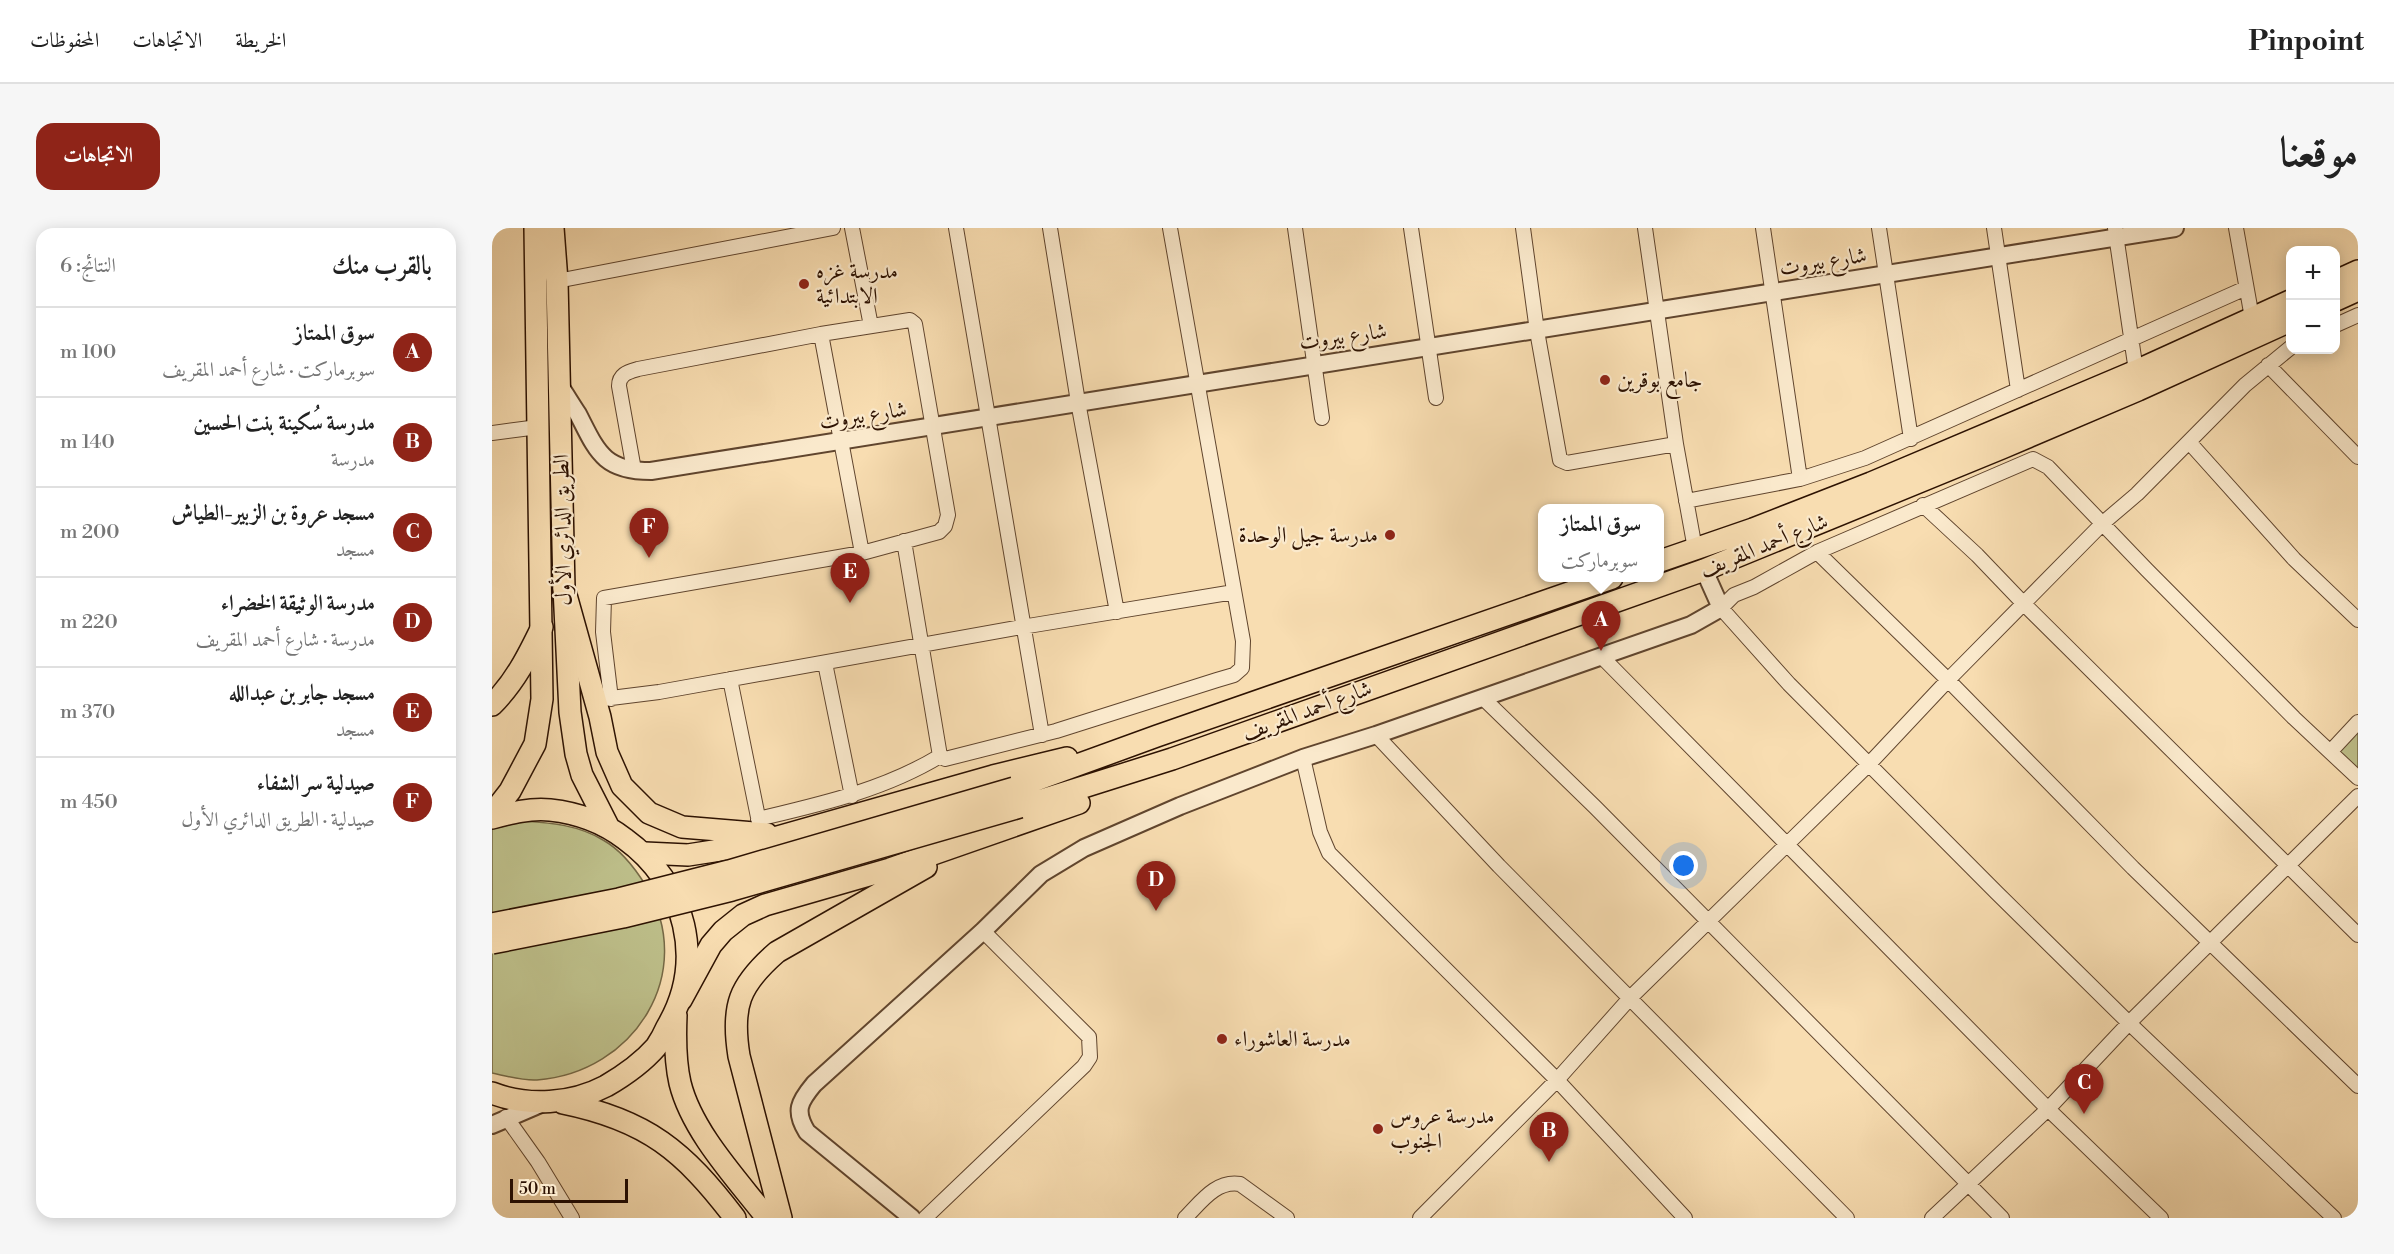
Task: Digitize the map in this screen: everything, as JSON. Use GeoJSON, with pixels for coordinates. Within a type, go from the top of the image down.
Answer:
{"type":"FeatureCollection","features":[{"type":"Feature","properties":{"kind":"main road","name":"الطريق الدائري الأول"},"geometry":{"type":"LineString","coordinates":[[492,816],[522,770],[538,731],[542,699],[534,228]]}},
{"type":"Feature","properties":{"kind":"main road","name":"الطريق الدائري الأول"},"geometry":{"type":"LineString","coordinates":[[553,228],[557,281],[564,588],[570,712],[576,754],[582,775],[608,826]]}},
{"type":"Feature","properties":{"kind":"main road"},"geometry":{"type":"LineString","coordinates":[[2340,279],[2358,271]]}},
{"type":"Feature","properties":{"kind":"main road"},"geometry":{"type":"LineString","coordinates":[[2340,298],[2358,290]]}},
{"type":"Feature","properties":{"kind":"main road","name":"شارع أحمد المقريف"},"geometry":{"type":"LineString","coordinates":[[1664,559],[1753,529],[1871,483],[2136,371],[2286,303]]}},
{"type":"Feature","properties":{"kind":"main road","name":"شارع أحمد المقريف"},"geometry":{"type":"LineString","coordinates":[[1017,798],[1172,759],[1704,570],[2023,439],[2286,323]]}},
{"type":"Feature","properties":{"kind":"main road","name":"شارع أحمد المقريف"},"geometry":{"type":"LineString","coordinates":[[1017,798],[1157,736],[1600,582]]}},
{"type":"Feature","properties":{"kind":"main road"},"geometry":{"type":"LineString","coordinates":[[564,588],[603,699],[607,752],[622,786],[650,813],[682,826],[760,827],[791,835]]}},
{"type":"Feature","properties":{"kind":"main road"},"geometry":{"type":"LineString","coordinates":[[492,705],[510,686],[542,627]]}},
{"type":"Feature","properties":{"kind":"main road"},"geometry":{"type":"LineString","coordinates":[[645,853],[688,855],[716,852],[791,835],[993,776],[1157,736]]}},
{"type":"Feature","properties":{"kind":"main road"},"geometry":{"type":"LineString","coordinates":[[550,1102],[594,1092],[628,1073],[657,1046],[711,945],[723,931],[743,915],[765,905],[890,869],[1091,798],[1172,759]]}},
{"type":"Feature","properties":{"kind":"main road"},"geometry":{"type":"LineString","coordinates":[[492,924],[619,899],[1017,798]]}},
{"type":"Feature","properties":{"kind":"main road"},"geometry":{"type":"LineString","coordinates":[[492,943],[623,917],[721,892],[1017,798]]}},
{"type":"Feature","properties":{"kind":"main road"},"geometry":{"type":"LineString","coordinates":[[492,816],[549,810],[579,815],[608,826],[645,853],[665,878],[674,897],[686,937],[687,969],[678,1006],[675,1049],[680,1085],[694,1119],[767,1218]]}},
{"type":"Feature","properties":{"kind":"main road"},"geometry":{"type":"LineString","coordinates":[[781,1218],[739,1056],[735,1030],[736,1009],[745,987],[757,969],[777,952],[971,841]]}},
{"type":"Feature","properties":{"kind":"main road"},"geometry":{"type":"LineString","coordinates":[[492,1093],[506,1098],[598,1110],[629,1123],[664,1142],[691,1166],[735,1218]]}},
{"type":"Feature","properties":{"kind":"street"},"geometry":{"type":"LineString","coordinates":[[557,281],[833,228]]}},
{"type":"Feature","properties":{"kind":"street"},"geometry":{"type":"LineString","coordinates":[[852,228],[871,326]]}},
{"type":"Feature","properties":{"kind":"street"},"geometry":{"type":"LineString","coordinates":[[956,228],[1041,735]]}},
{"type":"Feature","properties":{"kind":"street"},"geometry":{"type":"LineString","coordinates":[[1050,228],[1078,402],[1117,612]]}},
{"type":"Feature","properties":{"kind":"street"},"geometry":{"type":"LineString","coordinates":[[940,756],[945,759],[1041,735],[1234,675],[1242,668],[1244,641],[1170,228]]}},
{"type":"Feature","properties":{"kind":"street"},"geometry":{"type":"LineString","coordinates":[[1295,228],[1322,418]]}},
{"type":"Feature","properties":{"kind":"street"},"geometry":{"type":"LineString","coordinates":[[1411,228],[1436,398]]}},
{"type":"Feature","properties":{"kind":"street"},"geometry":{"type":"LineString","coordinates":[[1523,228],[1537,331],[1560,460],[1567,463],[1676,444]]}},
{"type":"Feature","properties":{"kind":"street"},"geometry":{"type":"LineString","coordinates":[[1645,228],[1676,444],[1695,549]]}},
{"type":"Feature","properties":{"kind":"street"},"geometry":{"type":"LineString","coordinates":[[1763,228],[1800,479]]}},
{"type":"Feature","properties":{"kind":"street"},"geometry":{"type":"LineString","coordinates":[[1879,228],[1911,439]]}},
{"type":"Feature","properties":{"kind":"street"},"geometry":{"type":"LineString","coordinates":[[1994,228],[2018,390]]}},
{"type":"Feature","properties":{"kind":"street","name":"شارع بيروت"},"geometry":{"type":"LineString","coordinates":[[560,386],[578,415],[590,441],[599,452],[612,463],[634,470],[651,471],[931,428],[1315,364],[1998,258],[2115,233],[2175,228]]}},
{"type":"Feature","properties":{"kind":"street"},"geometry":{"type":"LineString","coordinates":[[2236,228],[2252,318]]}},
{"type":"Feature","properties":{"kind":"street"},"geometry":{"type":"LineString","coordinates":[[2115,233],[2136,371]]}},
{"type":"Feature","properties":{"kind":"street"},"geometry":{"type":"LineString","coordinates":[[1686,501],[1800,479],[1865,458],[2246,288]]}},
{"type":"Feature","properties":{"kind":"street"},"geometry":{"type":"LineString","coordinates":[[2340,323],[2358,315]]}},
{"type":"Feature","properties":{"kind":"street"},"geometry":{"type":"LineString","coordinates":[[634,470],[619,386],[619,380],[623,375],[639,369],[908,320],[915,324],[931,428],[948,515],[945,526],[939,532],[861,553],[604,598],[603,699],[1234,592]]}},
{"type":"Feature","properties":{"kind":"street"},"geometry":{"type":"LineString","coordinates":[[822,334],[861,553]]}},
{"type":"Feature","properties":{"kind":"street"},"geometry":{"type":"LineString","coordinates":[[1420,1218],[1557,1080],[1630,998],[1870,763],[2023,603],[2103,523],[2137,494],[2245,385],[2286,351]]}},
{"type":"Feature","properties":{"kind":"street"},"geometry":{"type":"LineString","coordinates":[[2268,365],[2358,457]]}},
{"type":"Feature","properties":{"kind":"street"},"geometry":{"type":"LineString","coordinates":[[492,433],[538,427]]}},
{"type":"Feature","properties":{"kind":"street"},"geometry":{"type":"LineString","coordinates":[[2189,442],[2294,559],[2358,620]]}},
{"type":"Feature","properties":{"kind":"street"},"geometry":{"type":"LineString","coordinates":[[912,1218],[807,1132],[799,1120],[799,1109],[803,1098],[814,1084],[983,931],[1041,874],[1084,848],[1180,806],[1303,758],[1674,633],[1720,608],[1734,595],[1817,552],[2033,459],[2049,467],[2146,570],[2294,718],[2358,778]]}},
{"type":"Feature","properties":{"kind":"street"},"geometry":{"type":"LineString","coordinates":[[1923,505],[1970,547],[2023,603],[2290,865],[2358,935]]}},
{"type":"Feature","properties":{"kind":"street"},"geometry":{"type":"LineString","coordinates":[[904,542],[940,756]]}},
{"type":"Feature","properties":{"kind":"street"},"geometry":{"type":"LineString","coordinates":[[1817,552],[1948,680],[2133,868],[2212,942],[2358,1086]]}},
{"type":"Feature","properties":{"kind":"street"},"geometry":{"type":"LineString","coordinates":[[1704,570],[1720,608],[1789,684],[2129,1023],[2334,1218]]}},
{"type":"Feature","properties":{"kind":"street"},"geometry":{"type":"LineString","coordinates":[[1602,657],[2048,1109],[2161,1218]]}},
{"type":"Feature","properties":{"kind":"street"},"geometry":{"type":"LineString","coordinates":[[825,663],[852,796]]}},
{"type":"Feature","properties":{"kind":"street"},"geometry":{"type":"LineString","coordinates":[[730,679],[760,827],[911,774],[940,756]]}},
{"type":"Feature","properties":{"kind":"street"},"geometry":{"type":"LineString","coordinates":[[1483,698],[2002,1218]]}},
{"type":"Feature","properties":{"kind":"street"},"geometry":{"type":"LineString","coordinates":[[2331,751],[2358,722]]}},
{"type":"Feature","properties":{"kind":"street"},"geometry":{"type":"LineString","coordinates":[[1376,735],[1499,866],[1847,1218]]}},
{"type":"Feature","properties":{"kind":"street"},"geometry":{"type":"LineString","coordinates":[[1303,758],[1320,832],[1329,853],[1557,1080],[1685,1218]]}},
{"type":"Feature","properties":{"kind":"street"},"geometry":{"type":"LineString","coordinates":[[1932,1218],[2048,1109],[2129,1023],[2358,796]]}},
{"type":"Feature","properties":{"kind":"street"},"geometry":{"type":"LineString","coordinates":[[925,1218],[1084,1066],[1090,1057],[1089,1037],[983,931]]}},
{"type":"Feature","properties":{"kind":"street"},"geometry":{"type":"LineString","coordinates":[[550,1102],[499,1121],[538,1162],[572,1218]]}},
{"type":"Feature","properties":{"kind":"street"},"geometry":{"type":"LineString","coordinates":[[1185,1218],[1215,1188],[1232,1183],[1240,1184],[1287,1218]]}},
{"type":"Feature","properties":{"kind":"green space"},"geometry":{"type":"Polygon","coordinates":[[[2358,722],[2358,778],[2331,751],[2358,722]]]}},
{"type":"Feature","properties":{"kind":"green space"},"geometry":{"type":"Polygon","coordinates":[[[524,821],[555,824],[584,831],[610,844],[622,854],[646,886],[660,919],[665,952],[660,984],[647,1013],[628,1038],[602,1059],[572,1073],[537,1080],[492,1073],[492,829],[524,821]]]}},
{"type":"Feature","properties":{"kind":"place","name":"مدرسة غزه الابتدائية"},"geometry":{"type":"Point","coordinates":[804,284]}},
{"type":"Feature","properties":{"kind":"place","name":"جامع بوقرين"},"geometry":{"type":"Point","coordinates":[1605,380]}},
{"type":"Feature","properties":{"kind":"place","name":"مدرسة جيل الوحدة"},"geometry":{"type":"Point","coordinates":[1390,535]}},
{"type":"Feature","properties":{"kind":"place","name":"صيدلية سر الشفاء"},"geometry":{"type":"Point","coordinates":[649,558]}},
{"type":"Feature","properties":{"kind":"place","name":"مسجد جابر بن عبدالله"},"geometry":{"type":"Point","coordinates":[850,603]}},
{"type":"Feature","properties":{"kind":"place","name":"سوق الممتاز"},"geometry":{"type":"Point","coordinates":[1601,651]}},
{"type":"Feature","properties":{"kind":"place","name":"مدرسة الوثيقة الخضراء"},"geometry":{"type":"Point","coordinates":[1156,911]}},
{"type":"Feature","properties":{"kind":"place","name":"مدرسة العاشوراء"},"geometry":{"type":"Point","coordinates":[1222,1039]}},
{"type":"Feature","properties":{"kind":"place","name":"مسجد عروة بن الزبير-الطياش"},"geometry":{"type":"Point","coordinates":[2084,1114]}},
{"type":"Feature","properties":{"kind":"place","name":"مدرسة عروس الجنوب"},"geometry":{"type":"Point","coordinates":[1378,1129]}},
{"type":"Feature","properties":{"kind":"place","name":"مدرسة سُكينة بنت الحسين"},"geometry":{"type":"Point","coordinates":[1549,1162]}}]}
